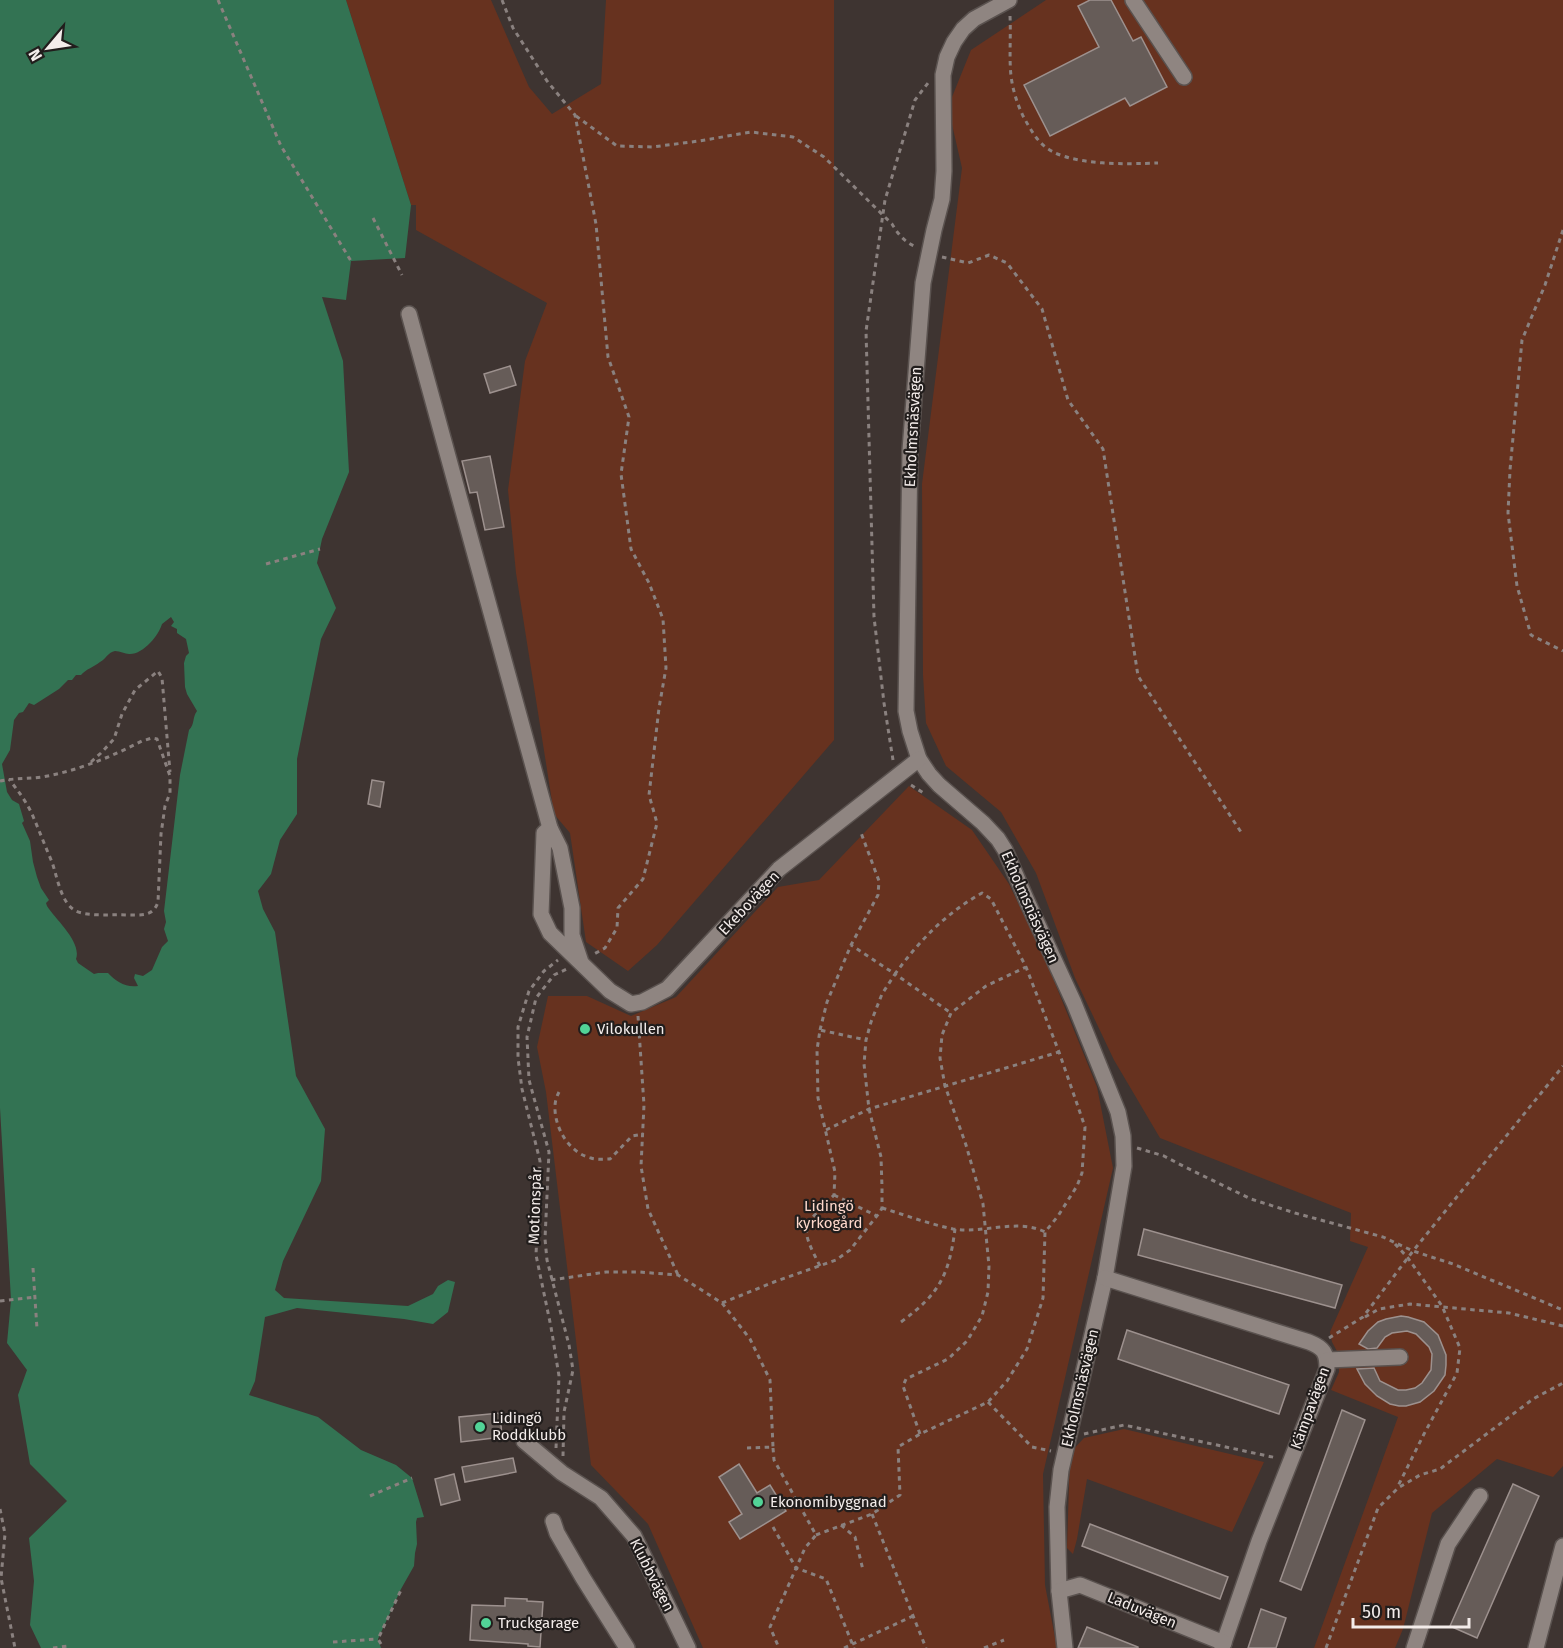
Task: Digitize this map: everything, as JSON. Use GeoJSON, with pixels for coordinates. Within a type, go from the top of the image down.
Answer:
{"type":"FeatureCollection","features":[{"type":"Feature","properties":{"kind":"street"},"geometry":{"type":"LineString","coordinates":[[1133,0],[1184,77]]}},
{"type":"Feature","properties":{"kind":"street","name":"Ekholmsnäsvägen"},"geometry":{"type":"LineString","coordinates":[[1010,5],[974,19],[963,29],[947,57],[943,75],[942,199],[923,283],[910,450],[906,711],[920,759],[929,774],[984,823],[1005,850],[1074,1003],[1118,1112],[1123,1136],[1124,1166],[1105,1278],[1064,1456],[1057,1507],[1059,1591],[1065,1648]]}},
{"type":"Feature","properties":{"kind":"street"},"geometry":{"type":"LineString","coordinates":[[409,314],[550,828],[560,848],[572,908],[572,935],[577,959]]}},
{"type":"Feature","properties":{"kind":"street","name":"Ekebovägen"},"geometry":{"type":"LineString","coordinates":[[631,1004],[642,1002],[667,989],[780,869],[899,781],[920,759]]}},
{"type":"Feature","properties":{"kind":"street"},"geometry":{"type":"LineString","coordinates":[[550,828],[544,833],[541,914],[550,933],[610,992],[631,1004]]}},
{"type":"Feature","properties":{"kind":"street","name":"Kämpavägen"},"geometry":{"type":"LineString","coordinates":[[1105,1278],[1318,1346],[1325,1353],[1327,1369],[1259,1541],[1223,1646]]}},
{"type":"Feature","properties":{"kind":"street"},"geometry":{"type":"LineString","coordinates":[[1327,1360],[1400,1357]]}},
{"type":"Feature","properties":{"kind":"street","name":"Klubbvägen"},"geometry":{"type":"LineString","coordinates":[[524,1441],[559,1470],[601,1498],[634,1536],[688,1648]]}},
{"type":"Feature","properties":{"kind":"street"},"geometry":{"type":"LineString","coordinates":[[1414,1648],[1448,1544],[1480,1496]]}},
{"type":"Feature","properties":{"kind":"street"},"geometry":{"type":"LineString","coordinates":[[554,1521],[557,1533],[627,1648]]}},
{"type":"Feature","properties":{"kind":"street"},"geometry":{"type":"LineString","coordinates":[[1536,1648],[1563,1546]]}},
{"type":"Feature","properties":{"kind":"street","name":"Laduvägen"},"geometry":{"type":"LineString","coordinates":[[1059,1591],[1080,1586],[1223,1646]]}},
{"type":"Feature","properties":{"kind":"path"},"geometry":{"type":"LineString","coordinates":[[218,0],[281,146],[351,261]]}},
{"type":"Feature","properties":{"kind":"path"},"geometry":{"type":"LineString","coordinates":[[502,0],[513,28],[547,81],[575,115],[616,146],[652,147],[751,132],[793,137],[824,157],[912,246],[929,252],[933,256],[968,263],[989,255],[1007,263],[1042,309],[1068,400],[1103,449],[1138,676],[1240,832]]}},
{"type":"Feature","properties":{"kind":"path"},"geometry":{"type":"LineString","coordinates":[[1010,5],[1011,75],[1015,98],[1029,126],[1042,145],[1063,156],[1094,162],[1158,163]]}},
{"type":"Feature","properties":{"kind":"path"},"geometry":{"type":"LineString","coordinates":[[928,83],[915,100],[885,200],[866,331],[874,617],[884,703],[899,781],[911,784],[933,800]]}},
{"type":"Feature","properties":{"kind":"path"},"geometry":{"type":"LineString","coordinates":[[559,1470],[559,1376],[536,1255],[540,1161],[522,1089],[518,1058],[518,1027],[529,991],[544,970],[560,959],[577,959],[605,948],[617,928],[618,908],[643,879],[657,823],[649,795],[666,668],[663,619],[649,583],[631,549],[621,474],[629,417],[608,357],[596,225],[575,115]]}},
{"type":"Feature","properties":{"kind":"path"},"geometry":{"type":"LineString","coordinates":[[373,218],[402,275]]}},
{"type":"Feature","properties":{"kind":"path"},"geometry":{"type":"LineString","coordinates":[[1563,230],[1545,285],[1522,340],[1508,513],[1517,586],[1531,635],[1563,651]]}},
{"type":"Feature","properties":{"kind":"path"},"geometry":{"type":"LineString","coordinates":[[266,564],[320,549]]}},
{"type":"Feature","properties":{"kind":"path"},"geometry":{"type":"LineString","coordinates":[[9,779],[23,796],[53,865],[56,880],[67,902],[75,911],[105,915],[151,913],[158,902],[161,834],[165,806],[171,793],[162,678],[158,671],[135,690],[122,714],[114,739],[87,765]]}},
{"type":"Feature","properties":{"kind":"path"},"geometry":{"type":"LineString","coordinates":[[0,781],[43,777],[73,770],[152,738],[157,739],[160,745],[170,776]]}},
{"type":"Feature","properties":{"kind":"path"},"geometry":{"type":"LineString","coordinates":[[820,1266],[807,1241],[806,1227],[810,1219],[834,1196],[835,1172],[818,1098],[820,1030],[827,1002],[851,945],[878,895],[879,881],[860,830]]}},
{"type":"Feature","properties":{"kind":"path"},"geometry":{"type":"LineString","coordinates":[[722,1302],[836,1260],[850,1250],[877,1216],[882,1208],[881,1157],[869,1109],[864,1064],[867,1040],[882,994],[914,949],[966,902],[982,893],[991,899],[1026,967],[1059,1052],[1085,1127],[1082,1173],[1077,1186],[1045,1232],[1043,1298],[1027,1349],[1007,1381],[988,1402],[898,1447],[900,1495],[872,1514],[816,1535],[805,1548],[770,1627],[779,1648]]}},
{"type":"Feature","properties":{"kind":"path"},"geometry":{"type":"LineString","coordinates":[[851,945],[951,1013]]}},
{"type":"Feature","properties":{"kind":"path","name":"Motionspår"},"geometry":{"type":"LineString","coordinates":[[559,1470],[564,1412],[573,1370],[569,1344],[547,1260],[545,1239],[549,1152],[529,1080],[526,1037],[536,998],[554,975],[577,959]]}},
{"type":"Feature","properties":{"kind":"path"},"geometry":{"type":"LineString","coordinates":[[920,1434],[903,1386],[906,1379],[948,1359],[967,1341],[982,1316],[988,1292],[989,1266],[982,1204],[966,1145],[945,1086],[940,1058],[942,1035],[951,1013],[986,986],[1026,967]]}},
{"type":"Feature","properties":{"kind":"path"},"geometry":{"type":"LineString","coordinates":[[631,1004],[639,1018],[644,1105],[641,1166],[648,1209],[678,1275]]}},
{"type":"Feature","properties":{"kind":"path"},"geometry":{"type":"LineString","coordinates":[[820,1030],[867,1040]]}},
{"type":"Feature","properties":{"kind":"path"},"geometry":{"type":"LineString","coordinates":[[826,1130],[869,1109],[1059,1052]]}},
{"type":"Feature","properties":{"kind":"path"},"geometry":{"type":"LineString","coordinates":[[1363,1317],[1413,1251],[1563,1066]]}},
{"type":"Feature","properties":{"kind":"path"},"geometry":{"type":"LineString","coordinates":[[559,1092],[554,1103],[561,1135],[575,1150],[590,1158],[610,1159],[632,1136],[643,1134]]}},
{"type":"Feature","properties":{"kind":"path"},"geometry":{"type":"LineString","coordinates":[[1129,1146],[1164,1155],[1251,1199],[1383,1237],[1563,1310]]}},
{"type":"Feature","properties":{"kind":"path"},"geometry":{"type":"LineString","coordinates":[[834,1196],[877,1216]]}},
{"type":"Feature","properties":{"kind":"path"},"geometry":{"type":"LineString","coordinates":[[882,1208],[955,1229],[986,1230],[1025,1226],[1045,1232]]}},
{"type":"Feature","properties":{"kind":"path"},"geometry":{"type":"LineString","coordinates":[[900,1322],[928,1300],[943,1279],[952,1255],[955,1229]]}},
{"type":"Feature","properties":{"kind":"path"},"geometry":{"type":"LineString","coordinates":[[1393,1242],[1408,1258],[1442,1306],[1460,1348],[1457,1373],[1398,1488]]}},
{"type":"Feature","properties":{"kind":"path"},"geometry":{"type":"LineString","coordinates":[[33,1268],[37,1329]]}},
{"type":"Feature","properties":{"kind":"path"},"geometry":{"type":"LineString","coordinates":[[551,1280],[606,1272],[678,1275],[722,1302],[750,1339],[770,1380],[774,1460],[816,1535]]}},
{"type":"Feature","properties":{"kind":"path"},"geometry":{"type":"LineString","coordinates":[[0,1301],[35,1297]]}},
{"type":"Feature","properties":{"kind":"path"},"geometry":{"type":"LineString","coordinates":[[1318,1346],[1379,1309],[1410,1304],[1509,1313],[1563,1326]]}},
{"type":"Feature","properties":{"kind":"path"},"geometry":{"type":"LineString","coordinates":[[1326,1648],[1378,1508],[1398,1488],[1420,1475],[1440,1469],[1533,1399],[1563,1383]]}},
{"type":"Feature","properties":{"kind":"path"},"geometry":{"type":"LineString","coordinates":[[988,1402],[1032,1447],[1064,1456]]}},
{"type":"Feature","properties":{"kind":"path"},"geometry":{"type":"LineString","coordinates":[[1068,1437],[1124,1425],[1291,1461]]}},
{"type":"Feature","properties":{"kind":"path"},"geometry":{"type":"LineString","coordinates":[[747,1448],[772,1448]]}},
{"type":"Feature","properties":{"kind":"path"},"geometry":{"type":"LineString","coordinates":[[370,1496],[412,1478]]}},
{"type":"Feature","properties":{"kind":"path"},"geometry":{"type":"LineString","coordinates":[[0,1509],[5,1534],[1,1578],[15,1648]]}},
{"type":"Feature","properties":{"kind":"path"},"geometry":{"type":"LineString","coordinates":[[872,1514],[926,1648]]}},
{"type":"Feature","properties":{"kind":"path"},"geometry":{"type":"LineString","coordinates":[[841,1525],[855,1537],[863,1570]]}},
{"type":"Feature","properties":{"kind":"path"},"geometry":{"type":"LineString","coordinates":[[773,1527],[796,1568],[826,1579],[853,1646]]}},
{"type":"Feature","properties":{"kind":"path"},"geometry":{"type":"LineString","coordinates":[[378,1639],[400,1590]]}},
{"type":"Feature","properties":{"kind":"path"},"geometry":{"type":"LineString","coordinates":[[844,1648],[853,1646],[913,1616]]}},
{"type":"Feature","properties":{"kind":"path"},"geometry":{"type":"LineString","coordinates":[[333,1641],[378,1639]]}},
{"type":"Feature","properties":{"kind":"path"},"geometry":{"type":"LineString","coordinates":[[378,1639],[381,1644]]}},
{"type":"Feature","properties":{"kind":"path"},"geometry":{"type":"LineString","coordinates":[[984,1648],[1004,1640]]}},
{"type":"Feature","properties":{"kind":"path"},"geometry":{"type":"LineString","coordinates":[[53,1648],[68,1646]]}},
{"type":"Feature","properties":{"kind":"green space"},"geometry":{"type":"Polygon","coordinates":[[[346,0],[491,0],[529,87],[552,114],[601,84],[606,0],[834,0],[834,740],[657,945],[628,971],[586,942],[570,833],[554,814],[516,573],[508,490],[525,361],[547,303],[416,230],[416,205],[411,205],[346,0]]]}},
{"type":"Feature","properties":{"kind":"green space"},"geometry":{"type":"Polygon","coordinates":[[[1046,0],[1563,0],[1563,1466],[1553,1477],[1497,1459],[1432,1513],[1403,1629],[1395,1648],[1314,1648],[1398,1417],[1331,1390],[1339,1372],[1339,1355],[1330,1332],[1368,1247],[1350,1241],[1351,1213],[1160,1138],[1114,1060],[1075,978],[1036,873],[1001,812],[946,766],[926,723],[923,675],[922,484],[962,168],[948,107],[971,50],[1046,0]]]}},
{"type":"Feature","properties":{"kind":"green space","name":"Lidingö kyrkogård"},"geometry":{"type":"Polygon","coordinates":[[[909,786],[972,830],[1009,884],[1046,961],[1097,1087],[1113,1168],[1043,1474],[1045,1585],[1057,1648],[703,1648],[648,1524],[591,1465],[546,1092],[537,1047],[548,996],[587,996],[631,1016],[676,997],[778,887],[819,880],[909,786]]]}},
{"type":"Feature","properties":{"kind":"green space"},"geometry":{"type":"Polygon","coordinates":[[[1124,1429],[1264,1462],[1232,1532],[1087,1479],[1073,1554],[1067,1548],[1070,1453],[1084,1438],[1124,1429]]]}},
{"type":"Feature","properties":{"kind":"shaded area"},"geometry":{"type":"Polygon","coordinates":[[[0,0],[346,0],[411,205],[405,258],[351,261],[346,300],[322,297],[343,361],[349,472],[322,539],[317,563],[336,608],[321,639],[297,759],[297,814],[280,840],[271,874],[258,891],[263,909],[275,932],[296,1076],[325,1129],[321,1181],[283,1261],[275,1290],[284,1298],[408,1306],[433,1294],[438,1286],[448,1280],[455,1282],[448,1312],[433,1324],[297,1308],[265,1317],[255,1381],[249,1395],[318,1417],[361,1450],[396,1465],[412,1478],[424,1517],[417,1518],[414,1566],[378,1639],[381,1648],[41,1648],[30,1625],[34,1581],[29,1538],[67,1501],[30,1464],[18,1395],[27,1370],[7,1343],[11,1300],[0,1108],[0,0]],[[171,617],[162,624],[154,639],[140,651],[129,654],[113,652],[81,675],[68,680],[59,689],[34,705],[29,703],[14,720],[10,750],[2,764],[7,792],[12,800],[19,804],[24,821],[22,823],[30,841],[37,877],[49,900],[46,903],[47,906],[72,938],[78,963],[94,974],[108,973],[117,981],[129,986],[138,986],[134,978],[135,974],[143,976],[152,970],[162,947],[168,941],[164,929],[166,922],[164,911],[180,775],[189,730],[197,711],[185,687],[184,663],[189,653],[186,639],[171,626],[174,622],[171,617]]]}},
{"type":"Feature","properties":{"kind":"building"},"geometry":{"type":"Polygon","coordinates":[[[1090,0],[1111,0],[1133,41],[1141,37],[1167,87],[1130,106],[1125,98],[1050,136],[1024,85],[1099,47],[1078,6],[1090,0]]]}},
{"type":"Feature","properties":{"kind":"building"},"geometry":{"type":"Polygon","coordinates":[[[510,366],[516,385],[490,393],[484,374],[510,366]]]}},
{"type":"Feature","properties":{"kind":"building"},"geometry":{"type":"Polygon","coordinates":[[[490,456],[504,527],[485,530],[477,492],[470,493],[462,461],[490,456]]]}},
{"type":"Feature","properties":{"kind":"building"},"geometry":{"type":"Polygon","coordinates":[[[372,780],[384,782],[380,807],[368,804],[372,780]]]}},
{"type":"Feature","properties":{"kind":"building"},"geometry":{"type":"Polygon","coordinates":[[[1144,1229],[1342,1285],[1335,1308],[1138,1255],[1144,1229]]]}},
{"type":"Feature","properties":{"kind":"building"},"geometry":{"type":"Polygon","coordinates":[[[1401,1316],[1424,1322],[1438,1335],[1446,1355],[1445,1375],[1434,1391],[1420,1402],[1406,1406],[1390,1404],[1377,1396],[1365,1384],[1357,1369],[1374,1368],[1380,1381],[1398,1390],[1415,1388],[1422,1383],[1431,1370],[1432,1354],[1429,1347],[1416,1334],[1407,1331],[1392,1333],[1385,1337],[1377,1348],[1368,1349],[1359,1344],[1378,1322],[1401,1316]]]}},
{"type":"Feature","properties":{"kind":"building"},"geometry":{"type":"Polygon","coordinates":[[[1127,1330],[1289,1385],[1279,1414],[1118,1359],[1127,1330]]]}},
{"type":"Feature","properties":{"kind":"building"},"geometry":{"type":"Polygon","coordinates":[[[1342,1410],[1365,1420],[1301,1590],[1280,1581],[1342,1410]]]}},
{"type":"Feature","properties":{"kind":"building","name":"Lidingö Roddklubb"},"geometry":{"type":"Polygon","coordinates":[[[500,1413],[502,1437],[461,1442],[459,1417],[500,1413]]]}},
{"type":"Feature","properties":{"kind":"building"},"geometry":{"type":"Polygon","coordinates":[[[513,1458],[516,1472],[465,1482],[462,1467],[513,1458]]]}},
{"type":"Feature","properties":{"kind":"building","name":"Ekonomibyggnad"},"geometry":{"type":"Polygon","coordinates":[[[739,1464],[757,1493],[770,1485],[786,1511],[740,1539],[729,1522],[742,1514],[719,1477],[739,1464]]]}},
{"type":"Feature","properties":{"kind":"building"},"geometry":{"type":"Polygon","coordinates":[[[454,1474],[460,1500],[441,1505],[435,1479],[454,1474]]]}},
{"type":"Feature","properties":{"kind":"building"},"geometry":{"type":"Polygon","coordinates":[[[1513,1484],[1539,1496],[1477,1638],[1450,1626],[1513,1484]]]}},
{"type":"Feature","properties":{"kind":"building"},"geometry":{"type":"Polygon","coordinates":[[[1090,1524],[1228,1577],[1220,1599],[1082,1546],[1090,1524]]]}},
{"type":"Feature","properties":{"kind":"building"},"geometry":{"type":"Polygon","coordinates":[[[505,1598],[543,1602],[540,1647],[470,1640],[472,1605],[505,1606],[505,1598]]]}},
{"type":"Feature","properties":{"kind":"building"},"geometry":{"type":"Polygon","coordinates":[[[1261,1609],[1286,1618],[1276,1648],[1248,1648],[1261,1609]]]}},
{"type":"Feature","properties":{"kind":"building"},"geometry":{"type":"Polygon","coordinates":[[[1087,1627],[1138,1647],[1138,1648],[1078,1648],[1087,1627]]]}},
{"type":"Feature","properties":{"kind":"place","name":"Vilokullen"},"geometry":{"type":"Point","coordinates":[585,1029]}},
{"type":"Feature","properties":{"kind":"place","name":"Lidingö Roddklubb"},"geometry":{"type":"Point","coordinates":[480,1427]}},
{"type":"Feature","properties":{"kind":"place","name":"Ekonomibyggnad"},"geometry":{"type":"Point","coordinates":[758,1502]}},
{"type":"Feature","properties":{"kind":"place","name":"Truckgarage"},"geometry":{"type":"Point","coordinates":[486,1623]}}]}
